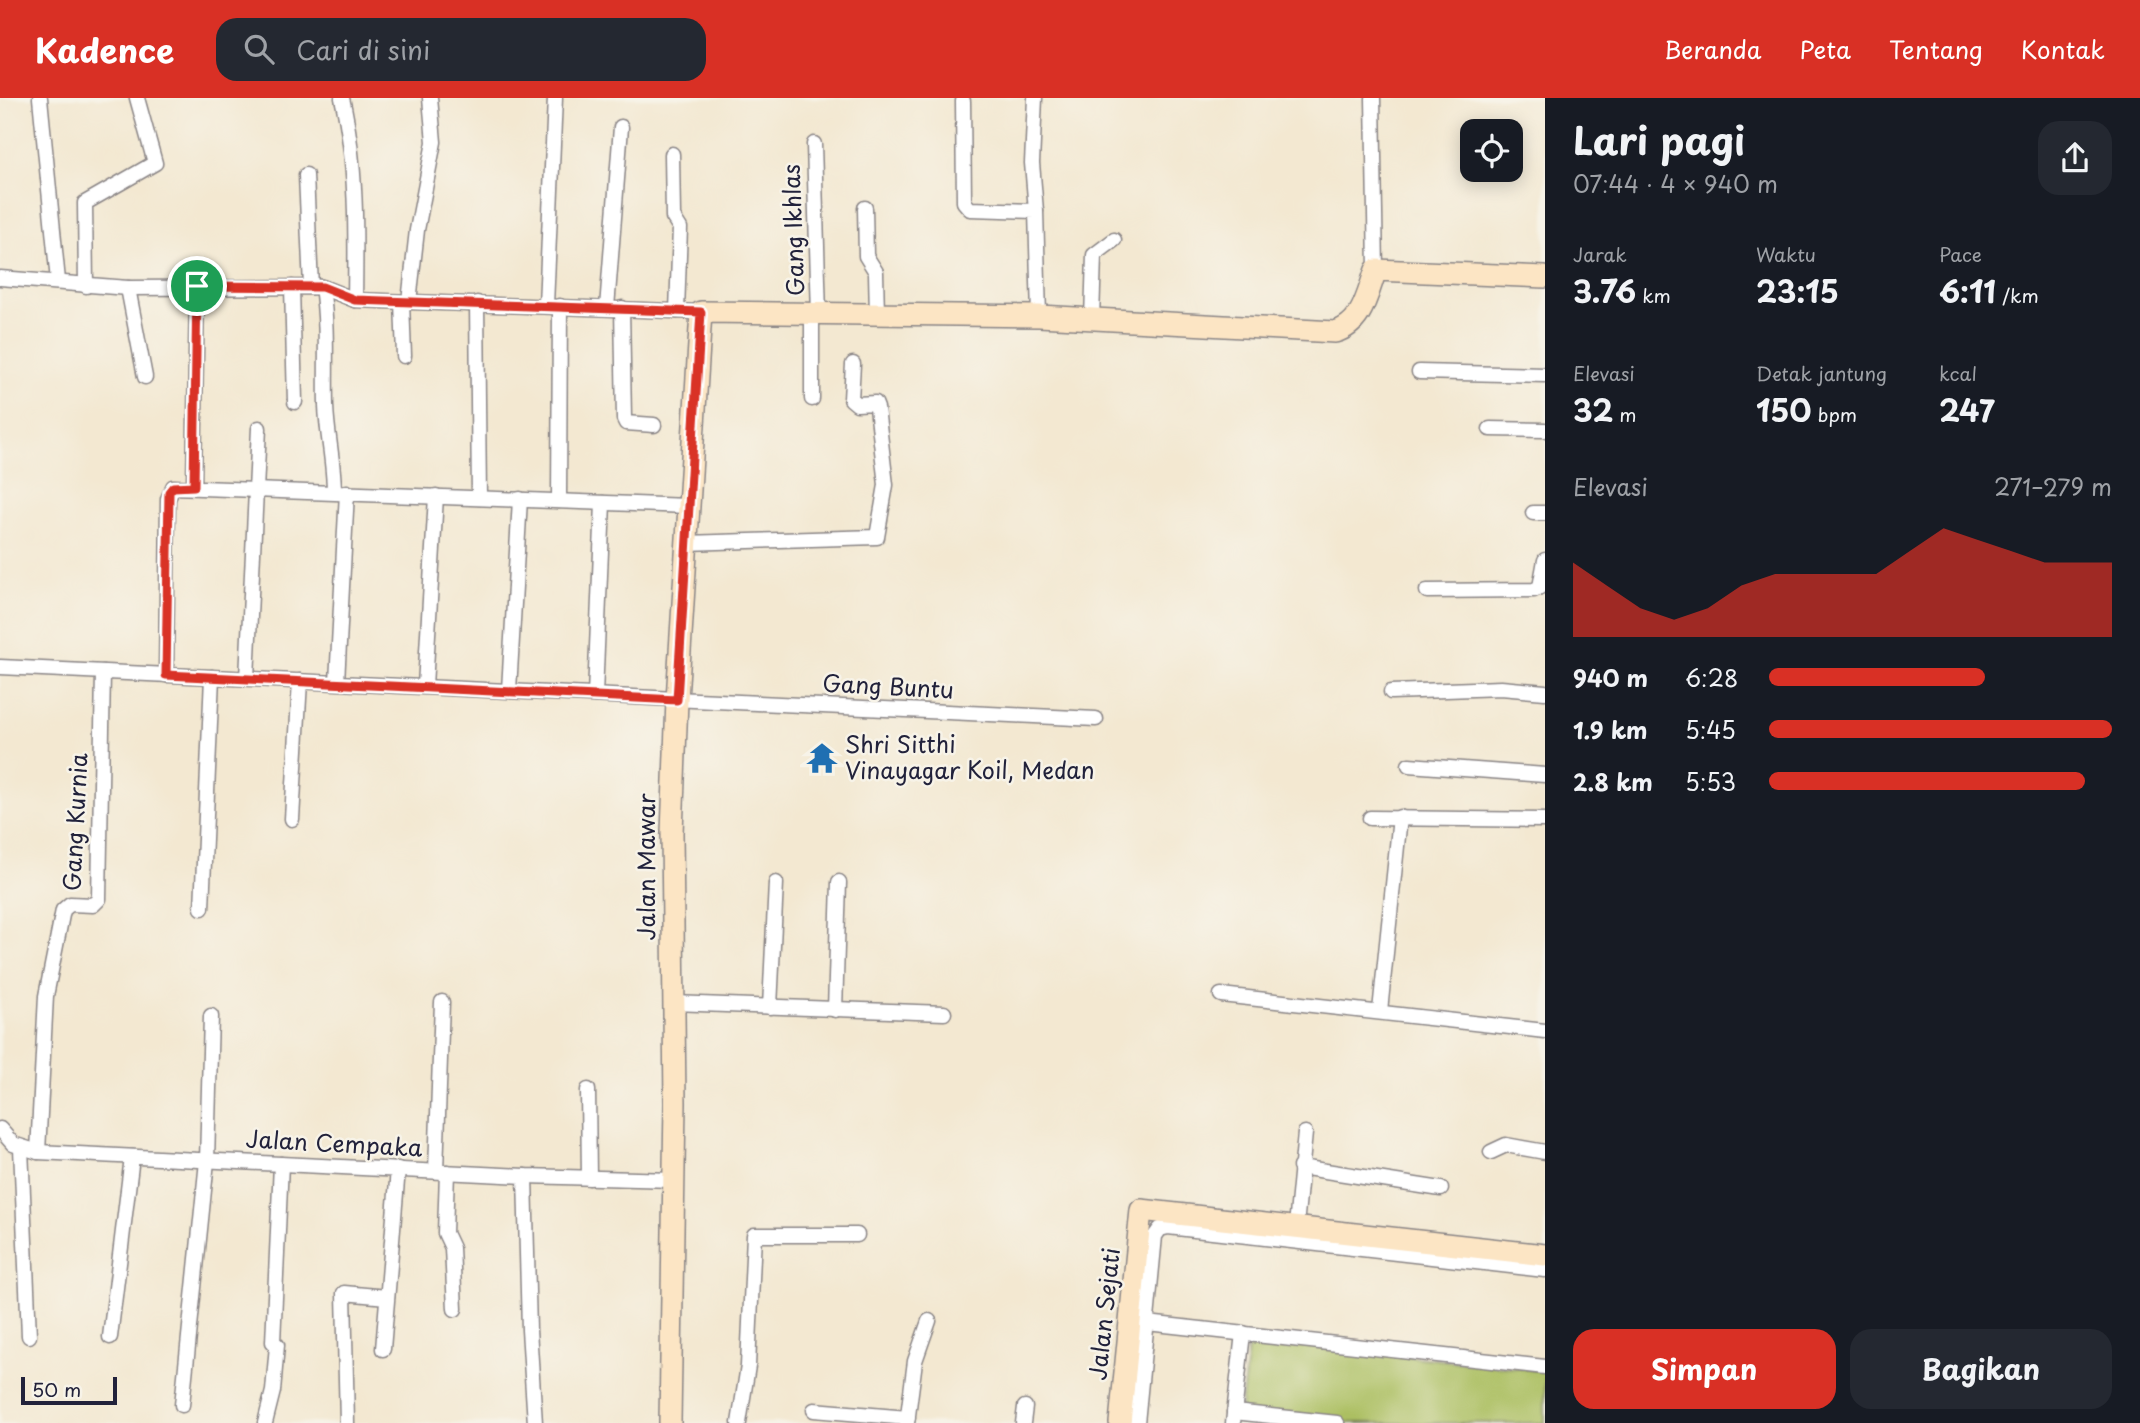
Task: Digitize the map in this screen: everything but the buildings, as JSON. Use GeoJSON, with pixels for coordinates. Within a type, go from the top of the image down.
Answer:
{"type":"FeatureCollection","features":[{"type":"Feature","properties":{"kind":"street"},"geometry":{"type":"LineString","coordinates":[[40,98],[58,281]]}},
{"type":"Feature","properties":{"kind":"street"},"geometry":{"type":"LineString","coordinates":[[86,286],[85,203],[155,163],[137,98]]}},
{"type":"Feature","properties":{"kind":"street"},"geometry":{"type":"LineString","coordinates":[[342,98],[352,173],[355,300]]}},
{"type":"Feature","properties":{"kind":"street"},"geometry":{"type":"LineString","coordinates":[[404,356],[406,302],[434,142],[430,98]]}},
{"type":"Feature","properties":{"kind":"street"},"geometry":{"type":"LineString","coordinates":[[555,98],[553,305],[559,501]]}},
{"type":"Feature","properties":{"kind":"street"},"geometry":{"type":"LineString","coordinates":[[1035,98],[1032,163],[1036,211],[1038,316]]}},
{"type":"Feature","properties":{"kind":"street"},"geometry":{"type":"LineString","coordinates":[[0,278],[128,288],[316,287],[355,300],[815,315],[1038,316],[1335,332],[1344,330],[1359,317],[1376,270],[1373,98]]}},
{"type":"Feature","properties":{"kind":"street"},"geometry":{"type":"LineString","coordinates":[[963,101],[966,206],[970,209],[1036,211]]}},
{"type":"Feature","properties":{"kind":"street"},"geometry":{"type":"LineString","coordinates":[[621,127],[614,308],[624,419],[626,423],[654,425]]}},
{"type":"Feature","properties":{"kind":"street","name":"Gang Ikhlas"},"geometry":{"type":"LineString","coordinates":[[812,399],[815,315],[814,144]]}},
{"type":"Feature","properties":{"kind":"street"},"geometry":{"type":"LineString","coordinates":[[672,154],[673,217],[680,228],[677,311]]}},
{"type":"Feature","properties":{"kind":"street"},"geometry":{"type":"LineString","coordinates":[[306,175],[316,287],[328,345],[326,404],[341,492],[337,682]]}},
{"type":"Feature","properties":{"kind":"street"},"geometry":{"type":"LineString","coordinates":[[865,208],[866,256],[876,272],[877,316]]}},
{"type":"Feature","properties":{"kind":"street"},"geometry":{"type":"LineString","coordinates":[[1092,319],[1094,255],[1114,240]]}},
{"type":"Feature","properties":{"kind":"street"},"geometry":{"type":"LineString","coordinates":[[1376,270],[1545,277]]}},
{"type":"Feature","properties":{"kind":"street"},"geometry":{"type":"LineString","coordinates":[[194,486],[197,286]]}},
{"type":"Feature","properties":{"kind":"street"},"geometry":{"type":"LineString","coordinates":[[292,287],[295,402]]}},
{"type":"Feature","properties":{"kind":"street"},"geometry":{"type":"LineString","coordinates":[[128,288],[145,377]]}},
{"type":"Feature","properties":{"kind":"street"},"geometry":{"type":"LineString","coordinates":[[477,303],[479,498]]}},
{"type":"Feature","properties":{"kind":"street","name":"Jalan Mawar"},"geometry":{"type":"LineString","coordinates":[[670,1423],[674,1180],[672,833],[677,700],[701,312]]}},
{"type":"Feature","properties":{"kind":"street"},"geometry":{"type":"LineString","coordinates":[[686,543],[877,537],[886,485],[877,408],[875,403],[858,404],[851,399],[853,364]]}},
{"type":"Feature","properties":{"kind":"street"},"geometry":{"type":"LineString","coordinates":[[1419,372],[1545,375]]}},
{"type":"Feature","properties":{"kind":"street"},"geometry":{"type":"LineString","coordinates":[[247,678],[259,428]]}},
{"type":"Feature","properties":{"kind":"street"},"geometry":{"type":"LineString","coordinates":[[1490,429],[1545,430]]}},
{"type":"Feature","properties":{"kind":"street"},"geometry":{"type":"LineString","coordinates":[[166,675],[170,489],[194,486],[258,488],[688,506]]}},
{"type":"Feature","properties":{"kind":"street"},"geometry":{"type":"LineString","coordinates":[[425,686],[436,496]]}},
{"type":"Feature","properties":{"kind":"street"},"geometry":{"type":"LineString","coordinates":[[509,690],[520,499]]}},
{"type":"Feature","properties":{"kind":"street"},"geometry":{"type":"LineString","coordinates":[[594,695],[603,503]]}},
{"type":"Feature","properties":{"kind":"street"},"geometry":{"type":"LineString","coordinates":[[1427,591],[1534,590],[1540,587],[1545,560]]}},
{"type":"Feature","properties":{"kind":"street","name":"Gang Buntu"},"geometry":{"type":"LineString","coordinates":[[0,667],[1096,719]]}},
{"type":"Feature","properties":{"kind":"street","name":"Gang Kurnia"},"geometry":{"type":"LineString","coordinates":[[38,1152],[48,980],[63,910],[69,904],[93,905],[99,899],[103,672]]}},
{"type":"Feature","properties":{"kind":"street"},"geometry":{"type":"LineString","coordinates":[[202,908],[212,677]]}},
{"type":"Feature","properties":{"kind":"street"},"geometry":{"type":"LineString","coordinates":[[292,819],[300,681]]}},
{"type":"Feature","properties":{"kind":"street"},"geometry":{"type":"LineString","coordinates":[[1391,692],[1501,688],[1545,692]]}},
{"type":"Feature","properties":{"kind":"street"},"geometry":{"type":"LineString","coordinates":[[1409,765],[1545,775]]}},
{"type":"Feature","properties":{"kind":"street"},"geometry":{"type":"LineString","coordinates":[[1380,1011],[1400,817]]}},
{"type":"Feature","properties":{"kind":"street"},"geometry":{"type":"LineString","coordinates":[[1370,818],[1545,820]]}},
{"type":"Feature","properties":{"kind":"street"},"geometry":{"type":"LineString","coordinates":[[835,1010],[839,882]]}},
{"type":"Feature","properties":{"kind":"street"},"geometry":{"type":"LineString","coordinates":[[770,1007],[776,883]]}},
{"type":"Feature","properties":{"kind":"street"},"geometry":{"type":"LineString","coordinates":[[1221,995],[1545,1031]]}},
{"type":"Feature","properties":{"kind":"street"},"geometry":{"type":"LineString","coordinates":[[442,1002],[441,1172],[445,1233],[452,1248],[456,1309]]}},
{"type":"Feature","properties":{"kind":"street"},"geometry":{"type":"LineString","coordinates":[[673,1003],[944,1013]]}},
{"type":"Feature","properties":{"kind":"street"},"geometry":{"type":"LineString","coordinates":[[183,1405],[207,1161],[211,1016]]}},
{"type":"Feature","properties":{"kind":"street"},"geometry":{"type":"LineString","coordinates":[[588,1090],[589,1178]]}},
{"type":"Feature","properties":{"kind":"street","name":"Jalan Cempaka"},"geometry":{"type":"LineString","coordinates":[[0,1129],[21,1148],[38,1152],[525,1176],[674,1180]]}},
{"type":"Feature","properties":{"kind":"street"},"geometry":{"type":"LineString","coordinates":[[1305,1133],[1296,1226],[1545,1255]]}},
{"type":"Feature","properties":{"kind":"street"},"geometry":{"type":"LineString","coordinates":[[1491,1152],[1506,1145],[1545,1152]]}},
{"type":"Feature","properties":{"kind":"street"},"geometry":{"type":"LineString","coordinates":[[21,1148],[29,1336]]}},
{"type":"Feature","properties":{"kind":"street"},"geometry":{"type":"LineString","coordinates":[[110,1337],[132,1157]]}},
{"type":"Feature","properties":{"kind":"street"},"geometry":{"type":"LineString","coordinates":[[265,1423],[276,1371],[277,1345],[273,1342],[281,1164]]}},
{"type":"Feature","properties":{"kind":"street"},"geometry":{"type":"LineString","coordinates":[[1300,1167],[1441,1189]]}},
{"type":"Feature","properties":{"kind":"street"},"geometry":{"type":"LineString","coordinates":[[383,1349],[398,1169]]}},
{"type":"Feature","properties":{"kind":"street"},"geometry":{"type":"LineString","coordinates":[[525,1176],[529,1330],[535,1423]]}},
{"type":"Feature","properties":{"kind":"street","name":"Jalan Sejati"},"geometry":{"type":"LineString","coordinates":[[1121,1423],[1141,1210],[1296,1226]]}},
{"type":"Feature","properties":{"kind":"street"},"geometry":{"type":"LineString","coordinates":[[1137,1423],[1155,1237],[1164,1228],[1545,1270]]}},
{"type":"Feature","properties":{"kind":"street"},"geometry":{"type":"LineString","coordinates":[[739,1423],[748,1366],[754,1235],[857,1235]]}},
{"type":"Feature","properties":{"kind":"street"},"geometry":{"type":"LineString","coordinates":[[347,1423],[344,1293],[387,1297]]}},
{"type":"Feature","properties":{"kind":"street"},"geometry":{"type":"LineString","coordinates":[[814,1410],[908,1420],[915,1362],[929,1321]]}},
{"type":"Feature","properties":{"kind":"street"},"geometry":{"type":"LineString","coordinates":[[1147,1323],[1545,1367]]}},
{"type":"Feature","properties":{"kind":"street"},"geometry":{"type":"LineString","coordinates":[[1243,1333],[1233,1418],[1337,1423]]}},
{"type":"Feature","properties":{"kind":"street"},"geometry":{"type":"LineString","coordinates":[[1023,1423],[1025,1407]]}},
{"type":"Feature","properties":{"kind":"green space"},"geometry":{"type":"Polygon","coordinates":[[[1249,1339],[1545,1371],[1545,1423],[1239,1423],[1249,1339]]]}},
{"type":"Feature","properties":{"kind":"place","name":"Shri Sitthi Vinayagar Koil, Medan"},"geometry":{"type":"Point","coordinates":[822,758]}},
{"type":"Feature","properties":{"kind":"route"},"geometry":{"type":"LineString","coordinates":[[197,286],[322,287],[355,300],[701,312],[677,700],[166,675],[169,492],[173,487],[194,486],[197,286]]}}]}
